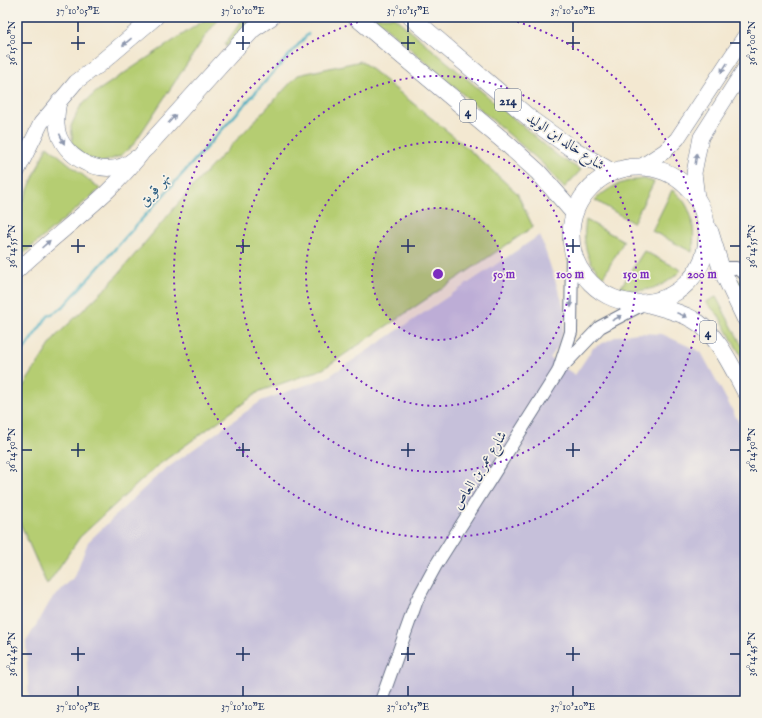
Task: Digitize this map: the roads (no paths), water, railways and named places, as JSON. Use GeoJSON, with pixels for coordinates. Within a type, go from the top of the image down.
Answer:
{"type":"FeatureCollection","features":[{"type":"Feature","properties":{"kind":"highway"},"geometry":{"type":"LineString","coordinates":[[97,66],[155,17]]}},
{"type":"Feature","properties":{"kind":"highway"},"geometry":{"type":"LineString","coordinates":[[146,148],[253,29],[271,17]]}},
{"type":"Feature","properties":{"kind":"highway"},"geometry":{"type":"LineString","coordinates":[[350,17],[361,22]]}},
{"type":"Feature","properties":{"kind":"highway","name":"شارع خالد ابن الوليد"},"geometry":{"type":"LineString","coordinates":[[411,17],[533,121],[571,148],[612,172]]}},
{"type":"Feature","properties":{"kind":"highway","name":"4"},"geometry":{"type":"LineString","coordinates":[[361,22],[505,142],[538,172],[574,212]]}},
{"type":"Feature","properties":{"kind":"highway"},"geometry":{"type":"LineString","coordinates":[[706,220],[707,243],[701,265],[687,284],[674,293],[668,297],[645,303],[625,302],[606,295],[591,283],[579,268],[572,249],[570,230],[574,212],[578,203],[592,184],[612,172],[624,168],[642,166],[658,169],[674,175],[687,185],[697,198],[706,220],[721,268],[745,318]]}},
{"type":"Feature","properties":{"kind":"highway","name":"4"},"geometry":{"type":"LineString","coordinates":[[645,303],[694,320],[708,332],[726,356],[745,391]]}},
{"type":"Feature","properties":{"kind":"main road"},"geometry":{"type":"LineString","coordinates":[[642,166],[665,151],[677,139],[745,36]]}},
{"type":"Feature","properties":{"kind":"main road"},"geometry":{"type":"LineString","coordinates":[[17,172],[41,123],[58,101],[76,82],[97,66]]}},
{"type":"Feature","properties":{"kind":"main road"},"geometry":{"type":"LineString","coordinates":[[697,198],[694,173],[696,154],[701,137],[745,68]]}},
{"type":"Feature","properties":{"kind":"main road"},"geometry":{"type":"LineString","coordinates":[[58,101],[56,119],[59,137],[68,152],[82,162],[99,168],[116,167],[133,160],[146,148]]}},
{"type":"Feature","properties":{"kind":"main road"},"geometry":{"type":"LineString","coordinates":[[17,271],[116,183],[146,148]]}},
{"type":"Feature","properties":{"kind":"street","name":"شارع عمر بن العاص"},"geometry":{"type":"LineString","coordinates":[[381,701],[417,600],[436,565],[558,372],[571,332],[572,249]]}},
{"type":"Feature","properties":{"kind":"street"},"geometry":{"type":"LineString","coordinates":[[721,268],[736,268],[745,274]]}},
{"type":"Feature","properties":{"kind":"street"},"geometry":{"type":"LineString","coordinates":[[558,372],[600,327],[645,303]]}},
{"type":"Feature","properties":{"kind":"waterway","name":"نهر قويق"},"geometry":{"type":"LineString","coordinates":[[17,359],[48,316],[62,308],[308,34]]}}]}
